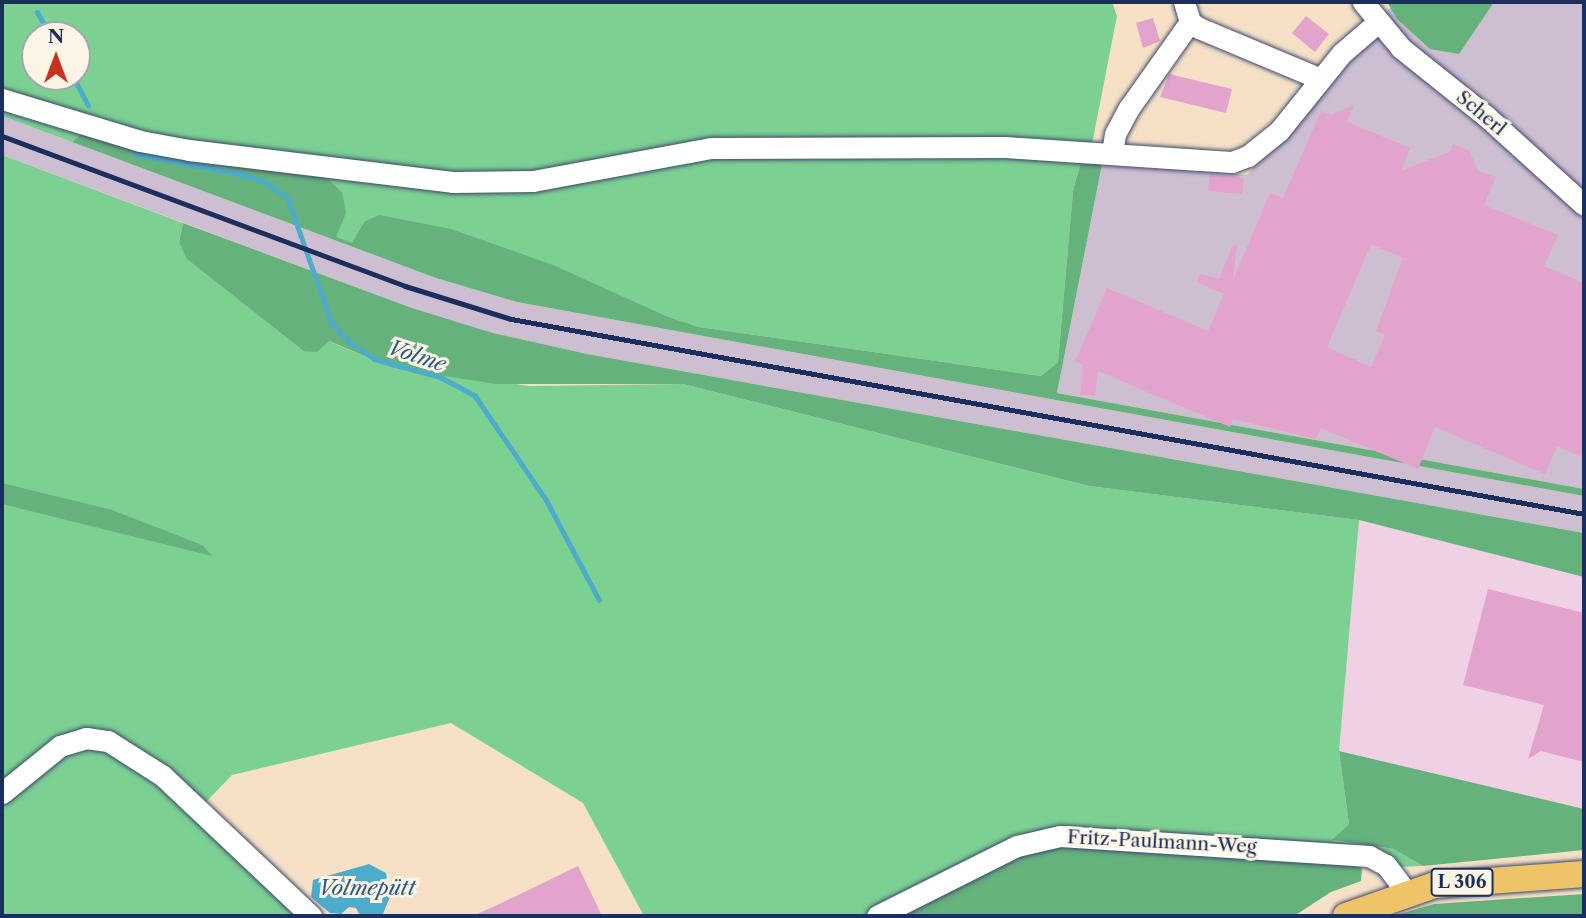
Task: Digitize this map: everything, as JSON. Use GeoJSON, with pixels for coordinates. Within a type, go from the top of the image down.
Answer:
{"type":"FeatureCollection","features":[{"type":"Feature","properties":{"kind":"main road","name":"L 306"},"geometry":{"type":"LineString","coordinates":[[1346,916],[1407,892],[1481,880],[1584,874]]}},
{"type":"Feature","properties":{"kind":"street","name":"Scherl"},"geometry":{"type":"LineString","coordinates":[[1363,2],[1377,23],[1584,205]]}},
{"type":"Feature","properties":{"kind":"street"},"geometry":{"type":"LineString","coordinates":[[1112,153],[1115,134],[1187,12],[1321,79]]}},
{"type":"Feature","properties":{"kind":"street"},"geometry":{"type":"LineString","coordinates":[[2,99],[139,141],[189,150],[452,182],[533,181],[711,148],[1088,150],[1232,162],[1248,156],[1279,131],[1321,79],[1377,23]]}},
{"type":"Feature","properties":{"kind":"street"},"geometry":{"type":"LineString","coordinates":[[2,793],[60,746],[86,738],[108,741],[163,776],[311,916]]}},
{"type":"Feature","properties":{"kind":"street","name":"Fritz-Paulmann-Weg"},"geometry":{"type":"LineString","coordinates":[[877,916],[1017,846],[1060,836],[1369,856],[1386,865],[1407,892]]}},
{"type":"Feature","properties":{"kind":"shaded area"},"geometry":{"type":"Polygon","coordinates":[[[1395,2],[1584,2],[1584,489],[1057,393],[1103,159],[1247,175],[1395,2]]]}},
{"type":"Feature","properties":{"kind":"shaded area"},"geometry":{"type":"Polygon","coordinates":[[[2,116],[436,278],[517,302],[1584,496],[1584,533],[587,354],[493,333],[412,308],[2,155],[2,116]]]}},
{"type":"Feature","properties":{"kind":"shaded area"},"geometry":{"type":"Polygon","coordinates":[[[1359,520],[1584,577],[1584,809],[1339,751],[1359,520]]]}},
{"type":"Feature","properties":{"kind":"green space"},"geometry":{"type":"Polygon","coordinates":[[[2,2],[1112,2],[1117,16],[1092,144],[715,141],[564,171],[454,174],[186,144],[2,90],[2,2]]]}},
{"type":"Feature","properties":{"kind":"green space"},"geometry":{"type":"Polygon","coordinates":[[[1387,2],[1494,2],[1459,54],[1430,49],[1397,19],[1387,2]]]}},
{"type":"Feature","properties":{"kind":"green space"},"geometry":{"type":"Polygon","coordinates":[[[2,107],[82,133],[72,142],[2,116],[2,107]]]}},
{"type":"Feature","properties":{"kind":"green space"},"geometry":{"type":"Polygon","coordinates":[[[82,133],[237,165],[326,177],[342,192],[346,213],[336,237],[352,243],[364,222],[379,215],[451,229],[553,265],[668,317],[699,327],[1041,376],[1058,362],[1073,191],[1082,157],[1103,159],[1057,393],[1584,489],[1584,496],[517,302],[436,278],[72,142],[82,133]]]}},
{"type":"Feature","properties":{"kind":"green space"},"geometry":{"type":"Polygon","coordinates":[[[2,155],[183,223],[179,242],[328,341],[393,368],[530,386],[683,384],[1089,486],[1359,520],[1339,751],[1349,824],[1333,841],[1395,849],[1423,866],[1399,867],[1390,856],[868,916],[644,916],[583,803],[451,723],[232,775],[203,805],[321,916],[2,916],[2,155]]]}},
{"type":"Feature","properties":{"kind":"green space"},"geometry":{"type":"Polygon","coordinates":[[[721,157],[1082,157],[1073,191],[1058,362],[1041,376],[699,327],[364,222],[352,244],[335,238],[342,192],[326,177],[462,190],[518,190],[721,157]]]}},
{"type":"Feature","properties":{"kind":"green space"},"geometry":{"type":"Polygon","coordinates":[[[183,223],[412,308],[493,333],[587,354],[1584,533],[1584,577],[1359,520],[1089,486],[683,384],[496,384],[393,368],[329,341],[317,352],[304,351],[187,259],[179,242],[183,223]]]}},
{"type":"Feature","properties":{"kind":"green space"},"geometry":{"type":"Polygon","coordinates":[[[2,483],[112,510],[202,545],[212,556],[2,504],[2,483]]]}},
{"type":"Feature","properties":{"kind":"green space"},"geometry":{"type":"Polygon","coordinates":[[[1339,751],[1584,809],[1584,850],[1423,866],[1394,849],[1332,840],[1349,824],[1339,751]]]}},
{"type":"Feature","properties":{"kind":"green space"},"geometry":{"type":"Polygon","coordinates":[[[1070,842],[1325,861],[1362,868],[1361,881],[1331,892],[1294,916],[894,916],[1027,852],[1070,842]]]}},
{"type":"Feature","properties":{"kind":"green space"},"geometry":{"type":"Polygon","coordinates":[[[1584,894],[1584,916],[1393,916],[1434,904],[1584,894]]]}},
{"type":"Feature","properties":{"kind":"water","name":"Volmepütt"},"geometry":{"type":"Polygon","coordinates":[[[369,864],[386,873],[390,897],[382,916],[360,915],[356,908],[349,907],[341,914],[330,913],[311,897],[313,880],[369,864]]]}},
{"type":"Feature","properties":{"kind":"building"},"geometry":{"type":"Polygon","coordinates":[[[1306,16],[1329,34],[1315,52],[1292,33],[1306,16]]]}},
{"type":"Feature","properties":{"kind":"building"},"geometry":{"type":"Polygon","coordinates":[[[1153,18],[1160,41],[1143,48],[1136,23],[1153,18]]]}},
{"type":"Feature","properties":{"kind":"building"},"geometry":{"type":"Polygon","coordinates":[[[1169,74],[1232,89],[1226,113],[1160,97],[1169,74]]]}},
{"type":"Feature","properties":{"kind":"building"},"geometry":{"type":"Polygon","coordinates":[[[1354,105],[1347,122],[1410,148],[1401,171],[1451,151],[1453,144],[1470,151],[1477,170],[1496,177],[1484,205],[1558,235],[1544,266],[1584,283],[1584,458],[1557,446],[1545,474],[1435,427],[1418,469],[1321,428],[1316,439],[1233,419],[1230,427],[1098,371],[1095,396],[1080,395],[1083,365],[1075,362],[1107,288],[1208,331],[1224,294],[1197,282],[1200,274],[1219,279],[1233,245],[1237,246],[1233,280],[1270,193],[1283,198],[1321,111],[1331,115],[1354,105]],[[1371,244],[1327,347],[1371,367],[1385,335],[1376,331],[1403,258],[1371,244]]]}},
{"type":"Feature","properties":{"kind":"building"},"geometry":{"type":"Polygon","coordinates":[[[1210,174],[1244,178],[1242,194],[1208,191],[1210,174]]]}},
{"type":"Feature","properties":{"kind":"building"},"geometry":{"type":"Polygon","coordinates":[[[1488,589],[1584,613],[1584,762],[1541,751],[1528,759],[1544,705],[1463,685],[1488,589]]]}},
{"type":"Feature","properties":{"kind":"building"},"geometry":{"type":"Polygon","coordinates":[[[578,866],[602,916],[473,916],[512,898],[578,866]]]}},
{"type":"Feature","properties":{"kind":"waterway","name":"Volme"},"geometry":{"type":"LineString","coordinates":[[37,12],[42,21]]}},
{"type":"Feature","properties":{"kind":"waterway","name":"Volme"},"geometry":{"type":"LineString","coordinates":[[80,91],[88,105]]}},
{"type":"Feature","properties":{"kind":"waterway","name":"Volme"},"geometry":{"type":"LineString","coordinates":[[134,154],[241,174],[265,182],[287,197],[331,322],[349,342],[374,359],[440,377],[475,396],[546,500],[599,600]]}},
{"type":"Feature","properties":{"kind":"railway"},"geometry":{"type":"LineString","coordinates":[[2,136],[405,286],[511,319],[1584,514]]}}]}
